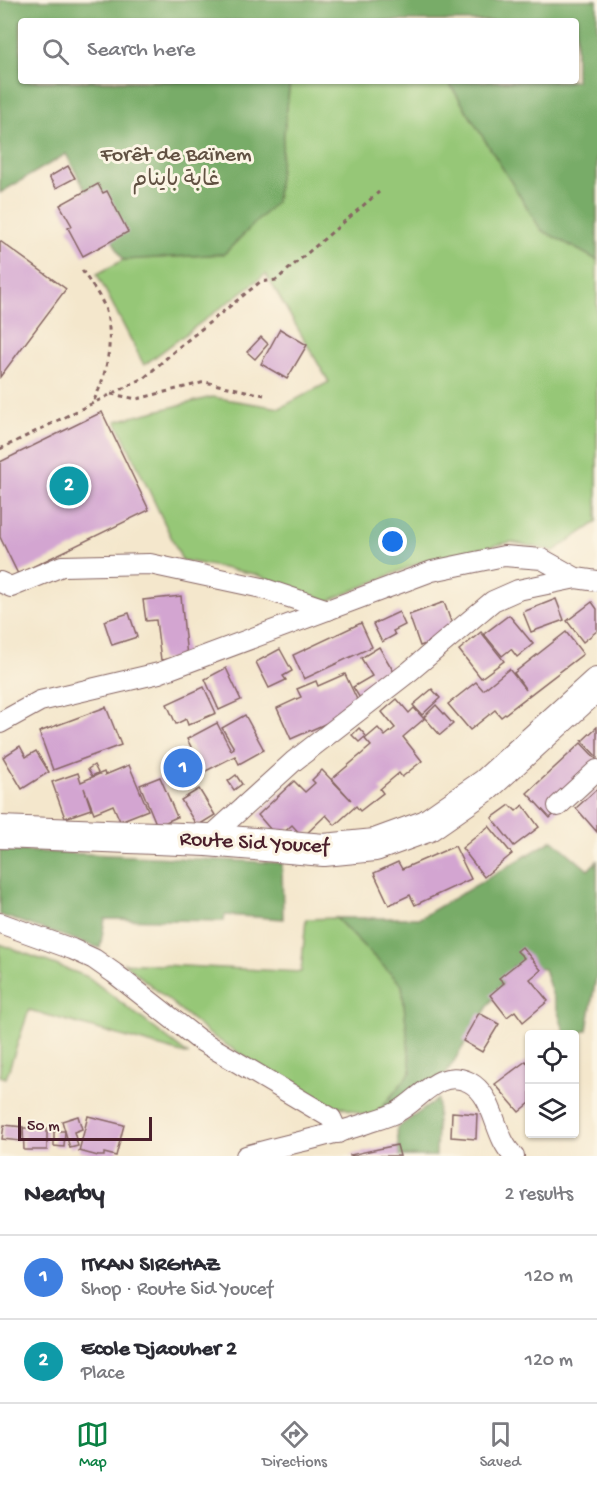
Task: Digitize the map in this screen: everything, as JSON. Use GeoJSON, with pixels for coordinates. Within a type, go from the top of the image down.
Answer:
{"type":"FeatureCollection","features":[{"type":"Feature","properties":{"kind":"main road","name":"Route Sid Youcef"},"geometry":{"type":"LineString","coordinates":[[0,832],[207,840],[324,850],[375,844],[427,826],[486,785],[597,684]]}},
{"type":"Feature","properties":{"kind":"street"},"geometry":{"type":"LineString","coordinates":[[0,723],[40,701],[159,673],[432,571],[504,556],[542,559],[576,578]]}},
{"type":"Feature","properties":{"kind":"street"},"geometry":{"type":"LineString","coordinates":[[0,582],[11,587],[62,566],[150,564],[262,588],[328,610]]}},
{"type":"Feature","properties":{"kind":"street"},"geometry":{"type":"LineString","coordinates":[[207,840],[294,761],[410,671],[494,601],[518,590],[576,578],[597,581]]}},
{"type":"Feature","properties":{"kind":"street"},"geometry":{"type":"LineString","coordinates":[[558,806],[597,770]]}},
{"type":"Feature","properties":{"kind":"street"},"geometry":{"type":"LineString","coordinates":[[0,922],[94,959],[198,1039],[332,1119],[338,1133]]}},
{"type":"Feature","properties":{"kind":"street"},"geometry":{"type":"LineString","coordinates":[[246,1156],[338,1133],[397,1113],[438,1081],[454,1079],[470,1083],[485,1098],[509,1152],[514,1156]]}},
{"type":"Feature","properties":{"kind":"path"},"geometry":{"type":"LineString","coordinates":[[0,449],[144,378],[260,282],[276,280],[379,192]]}},
{"type":"Feature","properties":{"kind":"path"},"geometry":{"type":"LineString","coordinates":[[82,270],[105,309],[110,342],[100,390],[92,404]]}},
{"type":"Feature","properties":{"kind":"path"},"geometry":{"type":"LineString","coordinates":[[111,394],[136,399],[205,382],[264,395]]}},
{"type":"Feature","properties":{"kind":"green space","name":"Forêt de Baïnem غابة باينام"},"geometry":{"type":"Polygon","coordinates":[[[0,0],[597,0],[597,260],[541,230],[450,84],[579,84],[579,18],[18,18],[18,84],[290,84],[276,202],[224,254],[123,260],[66,154],[0,193],[0,0]]]}},
{"type":"Feature","properties":{"kind":"green space"},"geometry":{"type":"Polygon","coordinates":[[[290,84],[450,84],[541,229],[597,260],[597,522],[554,551],[511,542],[424,561],[328,601],[254,574],[182,560],[116,421],[212,397],[280,408],[329,382],[266,274],[144,365],[97,274],[123,260],[224,254],[276,202],[290,84]]]}},
{"type":"Feature","properties":{"kind":"green space"},"geometry":{"type":"Polygon","coordinates":[[[553,840],[588,870],[597,861],[597,972],[587,1030],[579,1034],[579,1030],[564,1030],[544,969],[513,966],[440,1084],[373,1118],[411,1072],[402,985],[336,918],[420,918],[553,840]]]}},
{"type":"Feature","properties":{"kind":"green space"},"geometry":{"type":"Polygon","coordinates":[[[0,850],[282,863],[283,919],[225,915],[224,921],[105,919],[100,948],[0,915],[0,850]]]}},
{"type":"Feature","properties":{"kind":"green space"},"geometry":{"type":"Polygon","coordinates":[[[336,918],[402,985],[411,1072],[373,1118],[339,1106],[335,1114],[209,1034],[124,963],[301,972],[306,919],[336,918]]]}},
{"type":"Feature","properties":{"kind":"green space"},"geometry":{"type":"Polygon","coordinates":[[[0,944],[88,977],[189,1055],[29,1010],[6,1078],[0,1076],[0,944]]]}},
{"type":"Feature","properties":{"kind":"green space"},"geometry":{"type":"Polygon","coordinates":[[[438,1099],[436,1156],[399,1156],[397,1128],[438,1099]]]}},
{"type":"Feature","properties":{"kind":"building"},"geometry":{"type":"Polygon","coordinates":[[[68,166],[75,178],[56,188],[49,177],[68,166]]]}},
{"type":"Feature","properties":{"kind":"building"},"geometry":{"type":"Polygon","coordinates":[[[98,184],[103,193],[107,191],[128,232],[83,256],[68,228],[72,226],[60,205],[98,184]]]}},
{"type":"Feature","properties":{"kind":"building"},"geometry":{"type":"Polygon","coordinates":[[[0,241],[66,289],[0,377],[0,241]]]}},
{"type":"Feature","properties":{"kind":"building"},"geometry":{"type":"Polygon","coordinates":[[[280,329],[307,345],[287,379],[261,364],[280,329]]]}},
{"type":"Feature","properties":{"kind":"building"},"geometry":{"type":"Polygon","coordinates":[[[261,337],[268,344],[255,359],[247,352],[261,337]]]}},
{"type":"Feature","properties":{"kind":"building"},"geometry":{"type":"Polygon","coordinates":[[[102,412],[149,510],[18,574],[0,537],[0,462],[102,412]]]}},
{"type":"Feature","properties":{"kind":"building"},"geometry":{"type":"Polygon","coordinates":[[[181,596],[187,657],[161,660],[156,620],[146,621],[143,600],[181,596]]]}},
{"type":"Feature","properties":{"kind":"building"},"geometry":{"type":"Polygon","coordinates":[[[556,599],[564,620],[531,632],[523,612],[556,599]]]}},
{"type":"Feature","properties":{"kind":"building"},"geometry":{"type":"Polygon","coordinates":[[[444,602],[455,633],[420,646],[409,615],[444,602]]]}},
{"type":"Feature","properties":{"kind":"building"},"geometry":{"type":"Polygon","coordinates":[[[592,602],[597,609],[597,631],[583,642],[567,621],[592,602]]]}},
{"type":"Feature","properties":{"kind":"building"},"geometry":{"type":"Polygon","coordinates":[[[399,612],[405,625],[393,631],[395,635],[382,642],[373,624],[399,612]]]}},
{"type":"Feature","properties":{"kind":"building"},"geometry":{"type":"Polygon","coordinates":[[[129,613],[137,637],[112,645],[104,621],[129,613]]]}},
{"type":"Feature","properties":{"kind":"building"},"geometry":{"type":"Polygon","coordinates":[[[509,615],[533,644],[517,657],[511,649],[502,656],[484,634],[509,615]]]}},
{"type":"Feature","properties":{"kind":"building"},"geometry":{"type":"Polygon","coordinates":[[[361,623],[372,647],[304,679],[293,655],[361,623]]]}},
{"type":"Feature","properties":{"kind":"building"},"geometry":{"type":"Polygon","coordinates":[[[481,632],[504,661],[481,678],[459,650],[481,632]]]}},
{"type":"Feature","properties":{"kind":"building"},"geometry":{"type":"Polygon","coordinates":[[[566,632],[583,654],[501,717],[495,710],[470,730],[448,704],[476,682],[483,690],[509,669],[526,690],[514,673],[566,632]]]}},
{"type":"Feature","properties":{"kind":"building"},"geometry":{"type":"Polygon","coordinates":[[[379,647],[397,677],[361,700],[353,687],[372,676],[361,658],[379,647]]]}},
{"type":"Feature","properties":{"kind":"building"},"geometry":{"type":"Polygon","coordinates":[[[280,649],[292,671],[283,676],[286,680],[269,688],[256,662],[280,649]]]}},
{"type":"Feature","properties":{"kind":"building"},"geometry":{"type":"Polygon","coordinates":[[[226,668],[241,700],[219,710],[205,679],[226,668]]]}},
{"type":"Feature","properties":{"kind":"building"},"geometry":{"type":"Polygon","coordinates":[[[345,674],[361,708],[291,739],[277,708],[301,697],[297,689],[316,681],[318,686],[345,674]]]}},
{"type":"Feature","properties":{"kind":"building"},"geometry":{"type":"Polygon","coordinates":[[[204,687],[216,713],[188,725],[186,719],[176,724],[167,704],[204,687]]]}},
{"type":"Feature","properties":{"kind":"building"},"geometry":{"type":"Polygon","coordinates":[[[432,689],[440,698],[422,715],[413,705],[432,689]]]}},
{"type":"Feature","properties":{"kind":"building"},"geometry":{"type":"Polygon","coordinates":[[[397,699],[409,713],[414,708],[424,719],[403,737],[422,761],[402,777],[399,773],[380,789],[383,793],[360,811],[356,806],[335,825],[326,815],[303,837],[292,825],[278,838],[258,815],[294,781],[305,792],[315,783],[312,780],[322,770],[351,800],[332,779],[371,746],[365,739],[378,728],[385,736],[395,728],[382,712],[397,699]]]}},
{"type":"Feature","properties":{"kind":"building"},"geometry":{"type":"Polygon","coordinates":[[[436,705],[453,724],[440,735],[424,717],[436,705]]]}},
{"type":"Feature","properties":{"kind":"building"},"geometry":{"type":"Polygon","coordinates":[[[106,707],[121,745],[53,770],[39,732],[106,707]]]}},
{"type":"Feature","properties":{"kind":"building"},"geometry":{"type":"Polygon","coordinates":[[[245,715],[264,750],[239,764],[235,756],[204,772],[187,739],[217,723],[231,750],[234,748],[222,728],[245,715]]]}},
{"type":"Feature","properties":{"kind":"building"},"geometry":{"type":"Polygon","coordinates":[[[597,727],[597,757],[582,741],[597,727]]]}},
{"type":"Feature","properties":{"kind":"building"},"geometry":{"type":"Polygon","coordinates":[[[359,728],[366,736],[359,742],[352,735],[359,728]]]}},
{"type":"Feature","properties":{"kind":"building"},"geometry":{"type":"Polygon","coordinates":[[[581,743],[597,760],[597,774],[550,818],[527,793],[581,743]]]}},
{"type":"Feature","properties":{"kind":"building"},"geometry":{"type":"Polygon","coordinates":[[[20,746],[26,757],[36,751],[49,772],[22,789],[3,757],[20,746]]]}},
{"type":"Feature","properties":{"kind":"building"},"geometry":{"type":"Polygon","coordinates":[[[94,765],[98,773],[92,776],[88,769],[94,765]]]}},
{"type":"Feature","properties":{"kind":"building"},"geometry":{"type":"Polygon","coordinates":[[[129,765],[148,810],[120,821],[113,805],[94,813],[84,788],[91,809],[65,818],[52,782],[78,773],[81,782],[129,765]]]}},
{"type":"Feature","properties":{"kind":"building"},"geometry":{"type":"Polygon","coordinates":[[[236,775],[242,784],[234,790],[228,781],[236,775]]]}},
{"type":"Feature","properties":{"kind":"building"},"geometry":{"type":"Polygon","coordinates":[[[160,777],[177,817],[157,826],[140,785],[160,777]]]}},
{"type":"Feature","properties":{"kind":"building"},"geometry":{"type":"Polygon","coordinates":[[[199,789],[215,815],[197,826],[181,800],[199,789]]]}},
{"type":"Feature","properties":{"kind":"building"},"geometry":{"type":"Polygon","coordinates":[[[597,789],[597,832],[576,808],[597,789]]]}},
{"type":"Feature","properties":{"kind":"building"},"geometry":{"type":"Polygon","coordinates":[[[510,805],[516,811],[523,805],[539,827],[514,846],[492,818],[510,805]]]}},
{"type":"Feature","properties":{"kind":"building"},"geometry":{"type":"Polygon","coordinates":[[[489,826],[512,854],[484,877],[462,848],[489,826]]]}},
{"type":"Feature","properties":{"kind":"building"},"geometry":{"type":"Polygon","coordinates":[[[455,846],[471,879],[415,905],[410,895],[389,905],[374,873],[398,862],[402,869],[455,846]]]}},
{"type":"Feature","properties":{"kind":"building"},"geometry":{"type":"Polygon","coordinates":[[[522,947],[541,970],[530,979],[548,1001],[523,1022],[515,1011],[507,1017],[490,995],[504,983],[499,978],[524,958],[517,951],[522,947]]]}},
{"type":"Feature","properties":{"kind":"building"},"geometry":{"type":"Polygon","coordinates":[[[479,1013],[499,1024],[482,1052],[463,1041],[479,1013]]]}},
{"type":"Feature","properties":{"kind":"building"},"geometry":{"type":"Polygon","coordinates":[[[525,1062],[525,1107],[519,1112],[495,1084],[525,1062]]]}},
{"type":"Feature","properties":{"kind":"building"},"geometry":{"type":"Polygon","coordinates":[[[452,1112],[477,1114],[476,1139],[451,1137],[452,1112]]]}},
{"type":"Feature","properties":{"kind":"building"},"geometry":{"type":"Polygon","coordinates":[[[78,1116],[82,1129],[74,1132],[78,1146],[70,1148],[62,1121],[78,1116]]]}},
{"type":"Feature","properties":{"kind":"building"},"geometry":{"type":"Polygon","coordinates":[[[88,1116],[124,1125],[116,1156],[104,1153],[104,1156],[98,1156],[79,1151],[88,1116]]]}},
{"type":"Feature","properties":{"kind":"building"},"geometry":{"type":"Polygon","coordinates":[[[4,1125],[23,1127],[21,1141],[2,1139],[4,1125]]]}},
{"type":"Feature","properties":{"kind":"building"},"geometry":{"type":"Polygon","coordinates":[[[23,1128],[47,1128],[47,1150],[24,1150],[23,1128]]]}},
{"type":"Feature","properties":{"kind":"building"},"geometry":{"type":"Polygon","coordinates":[[[54,1131],[65,1131],[64,1147],[54,1146],[54,1131]]]}},
{"type":"Feature","properties":{"kind":"building"},"geometry":{"type":"Polygon","coordinates":[[[397,1145],[400,1156],[350,1156],[350,1155],[397,1145]]]}},
{"type":"Feature","properties":{"kind":"place","name":"Ecole Djaouher 2"},"geometry":{"type":"Point","coordinates":[69,486]}},
{"type":"Feature","properties":{"kind":"place","name":"ITKAN SIRGHAZ"},"geometry":{"type":"Point","coordinates":[183,768]}}]}
